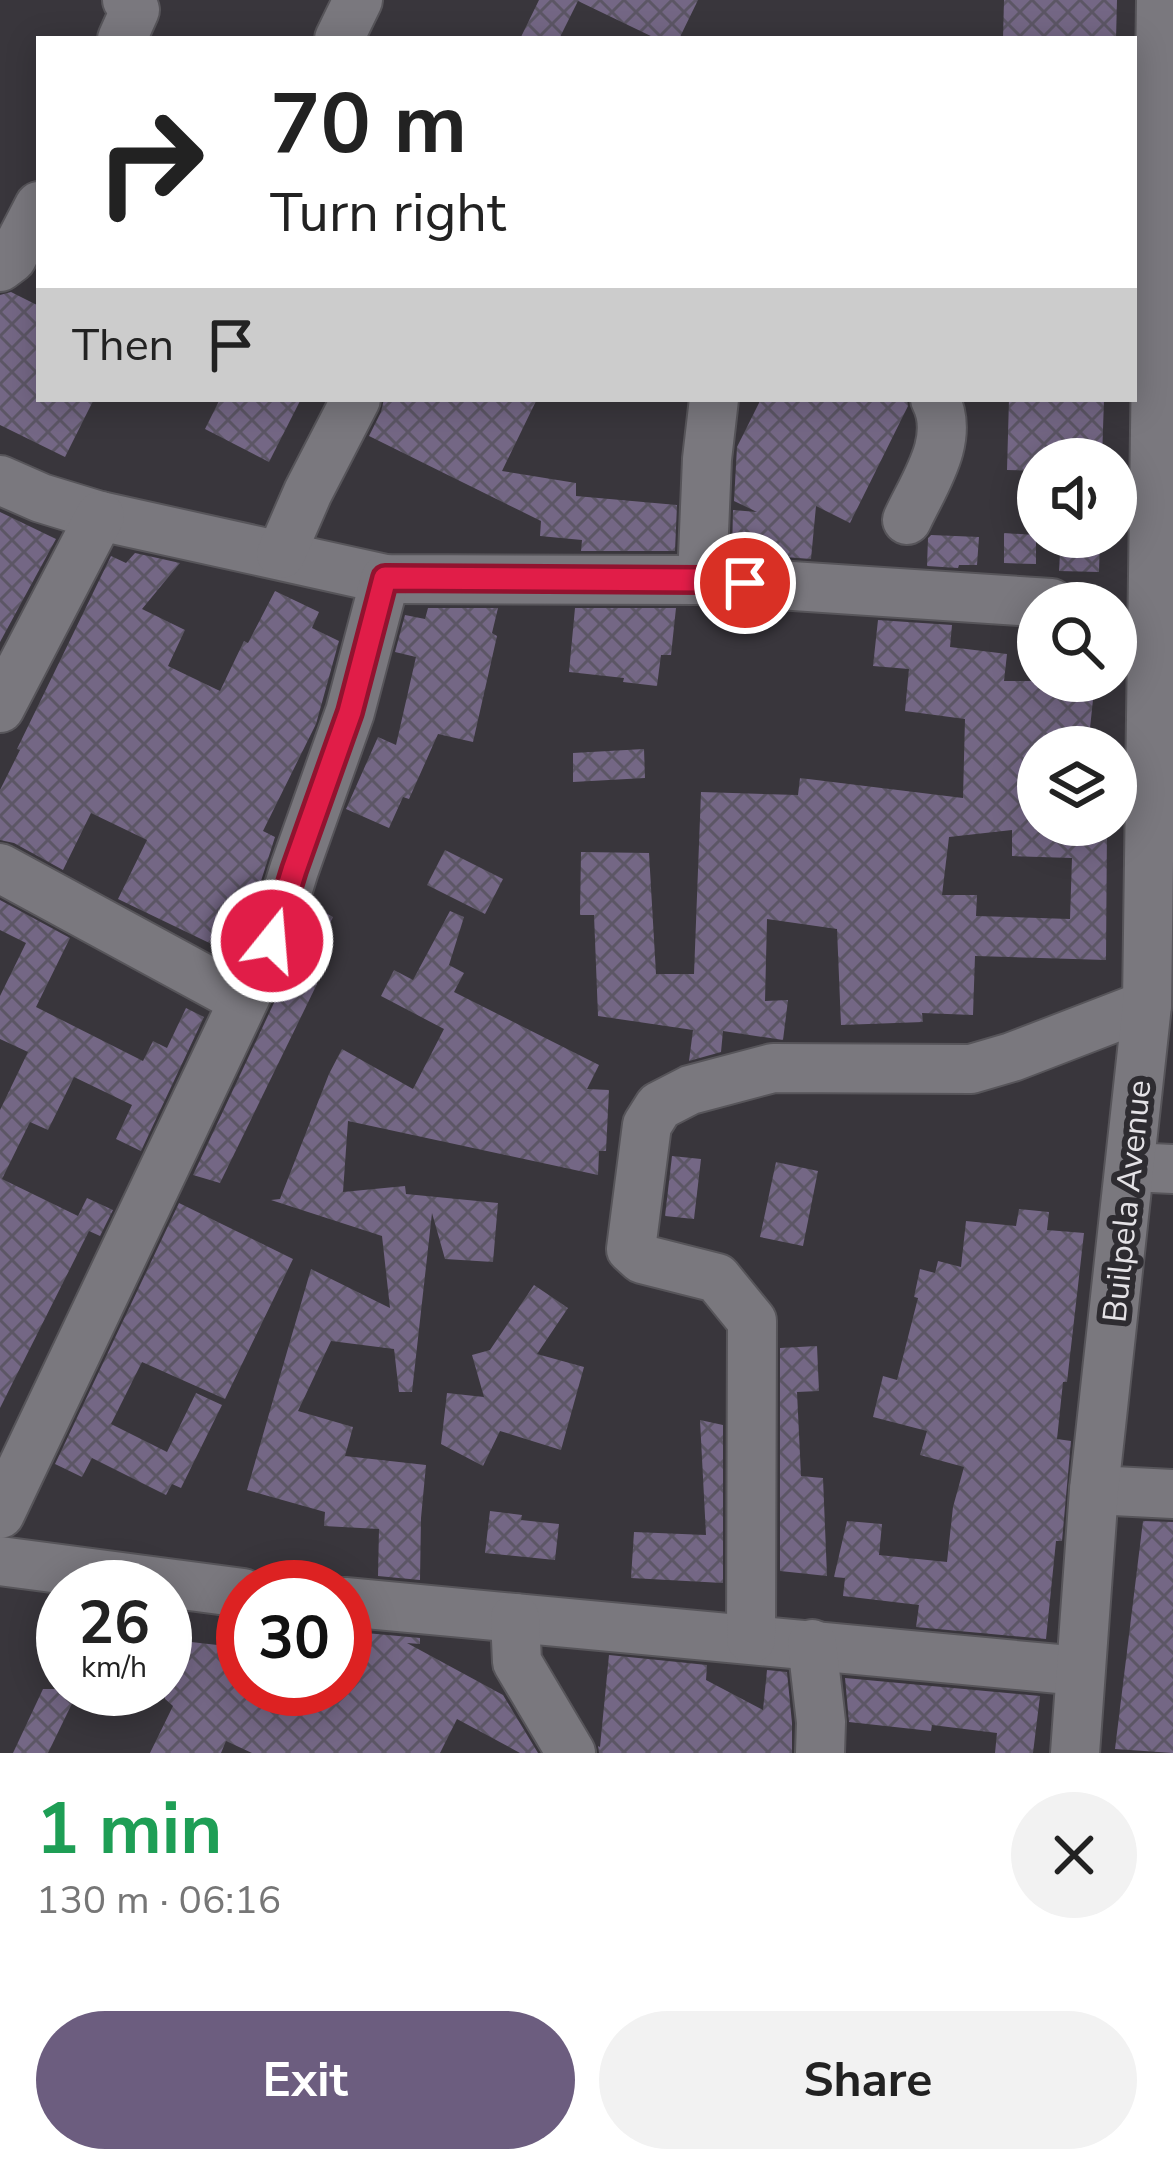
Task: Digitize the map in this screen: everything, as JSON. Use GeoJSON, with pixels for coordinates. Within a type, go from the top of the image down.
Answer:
{"type":"FeatureCollection","features":[{"type":"Feature","properties":{"kind":"street"},"geometry":{"type":"LineString","coordinates":[[123,36],[134,10],[127,0]]}},
{"type":"Feature","properties":{"kind":"street"},"geometry":{"type":"LineString","coordinates":[[340,36],[358,0]]}},
{"type":"Feature","properties":{"kind":"street","name":"Builpela Avenue"},"geometry":{"type":"LineString","coordinates":[[1137,602],[1163,552],[1161,0]]}},
{"type":"Feature","properties":{"kind":"street"},"geometry":{"type":"LineString","coordinates":[[0,267],[13,258],[36,212]]}},
{"type":"Feature","properties":{"kind":"street"},"geometry":{"type":"LineString","coordinates":[[281,554],[354,402]]}},
{"type":"Feature","properties":{"kind":"street"},"geometry":{"type":"LineString","coordinates":[[702,580],[714,402]]}},
{"type":"Feature","properties":{"kind":"street"},"geometry":{"type":"LineString","coordinates":[[907,520],[941,444],[942,412],[937,402]]}},
{"type":"Feature","properties":{"kind":"street"},"geometry":{"type":"LineString","coordinates":[[0,480],[100,516],[385,578],[702,580],[1017,601]]}},
{"type":"Feature","properties":{"kind":"street"},"geometry":{"type":"LineString","coordinates":[[0,708],[100,516]]}},
{"type":"Feature","properties":{"kind":"street"},"geometry":{"type":"LineString","coordinates":[[0,1514],[272,941],[350,712],[385,578]]}},
{"type":"Feature","properties":{"kind":"street","name":"Builpela Avenue"},"geometry":{"type":"LineString","coordinates":[[1075,1753],[1094,1490],[1152,1168],[1137,700]]}},
{"type":"Feature","properties":{"kind":"street"},"geometry":{"type":"LineString","coordinates":[[0,868],[243,1000]]}},
{"type":"Feature","properties":{"kind":"street"},"geometry":{"type":"LineString","coordinates":[[751,1639],[752,1321],[717,1278],[642,1259],[631,1249],[647,1125],[659,1106],[690,1090],[773,1068],[971,1069],[1012,1058],[1147,1005]]}},
{"type":"Feature","properties":{"kind":"street"},"geometry":{"type":"LineString","coordinates":[[1094,1490],[1173,1494]]}},
{"type":"Feature","properties":{"kind":"street"},"geometry":{"type":"LineString","coordinates":[[0,1561],[216,1589]]}},
{"type":"Feature","properties":{"kind":"street"},"geometry":{"type":"LineString","coordinates":[[372,1605],[1080,1672]]}},
{"type":"Feature","properties":{"kind":"street"},"geometry":{"type":"LineString","coordinates":[[515,1618],[518,1662],[571,1753]]}},
{"type":"Feature","properties":{"kind":"street"},"geometry":{"type":"LineString","coordinates":[[812,1644],[820,1753]]}},
{"type":"Feature","properties":{"kind":"building"},"geometry":{"type":"Polygon","coordinates":[[[539,0],[698,0],[680,36],[651,36],[578,1],[560,36],[521,36],[539,0]]]}},
{"type":"Feature","properties":{"kind":"building"},"geometry":{"type":"Polygon","coordinates":[[[1004,0],[1117,0],[1116,36],[1003,36],[1004,0]]]}},
{"type":"Feature","properties":{"kind":"building"},"geometry":{"type":"Polygon","coordinates":[[[11,292],[36,304],[36,402],[92,402],[65,457],[0,425],[0,295],[11,292]]]}},
{"type":"Feature","properties":{"kind":"building"},"geometry":{"type":"Polygon","coordinates":[[[218,402],[299,402],[269,462],[205,429],[218,402]]]}},
{"type":"Feature","properties":{"kind":"building"},"geometry":{"type":"Polygon","coordinates":[[[383,402],[536,402],[502,471],[576,483],[576,496],[677,505],[675,551],[581,551],[582,540],[540,536],[541,521],[369,436],[383,402]]]}},
{"type":"Feature","properties":{"kind":"building"},"geometry":{"type":"Polygon","coordinates":[[[760,402],[907,402],[850,523],[816,506],[811,559],[732,553],[733,510],[757,512],[734,501],[737,447],[760,402]]]}},
{"type":"Feature","properties":{"kind":"building"},"geometry":{"type":"Polygon","coordinates":[[[1009,402],[1104,402],[1103,438],[1017,438],[1017,470],[1007,470],[1009,402]]]}},
{"type":"Feature","properties":{"kind":"building"},"geometry":{"type":"Polygon","coordinates":[[[0,512],[56,539],[0,642],[0,512]]]}},
{"type":"Feature","properties":{"kind":"building"},"geometry":{"type":"Polygon","coordinates":[[[1004,533],[1017,534],[1017,558],[1036,558],[1036,564],[1004,563],[1004,533]]]}},
{"type":"Feature","properties":{"kind":"building"},"geometry":{"type":"Polygon","coordinates":[[[931,535],[979,537],[977,565],[927,566],[931,535]]]}},
{"type":"Feature","properties":{"kind":"building"},"geometry":{"type":"Polygon","coordinates":[[[135,553],[180,563],[142,609],[185,630],[168,666],[220,691],[275,591],[319,612],[312,628],[339,641],[316,724],[263,831],[275,837],[246,928],[239,925],[226,951],[118,899],[147,840],[91,813],[63,870],[0,840],[0,790],[17,749],[111,556],[126,563],[135,553]]]}},
{"type":"Feature","properties":{"kind":"building"},"geometry":{"type":"Polygon","coordinates":[[[1060,558],[1099,558],[1099,572],[1059,571],[1060,558]]]}},
{"type":"Feature","properties":{"kind":"building"},"geometry":{"type":"Polygon","coordinates":[[[428,608],[498,608],[492,633],[497,636],[473,742],[438,734],[409,799],[403,797],[389,828],[346,809],[378,737],[396,745],[416,657],[395,652],[405,615],[425,619],[428,608]]]}},
{"type":"Feature","properties":{"kind":"building"},"geometry":{"type":"Polygon","coordinates":[[[575,608],[676,608],[671,655],[661,655],[657,686],[569,672],[575,608]]]}},
{"type":"Feature","properties":{"kind":"building"},"geometry":{"type":"Polygon","coordinates":[[[878,620],[952,625],[950,647],[1007,654],[1004,681],[1017,681],[1017,702],[1093,702],[1090,726],[1017,726],[1017,846],[1107,846],[1106,960],[975,956],[973,1015],[922,1013],[923,1022],[841,1025],[837,929],[767,919],[765,1001],[788,1000],[783,1040],[723,1031],[721,1052],[689,1061],[693,1030],[598,1016],[594,915],[580,915],[581,852],[649,853],[656,974],[694,974],[701,792],[798,795],[800,778],[963,798],[965,719],[905,711],[909,669],[873,666],[878,620]],[[1012,830],[949,837],[942,895],[977,895],[976,916],[1070,919],[1072,858],[1012,856],[1012,830]]]}},
{"type":"Feature","properties":{"kind":"building"},"geometry":{"type":"Polygon","coordinates":[[[644,749],[645,778],[573,782],[573,753],[644,749]]]}},
{"type":"Feature","properties":{"kind":"building"},"geometry":{"type":"Polygon","coordinates":[[[445,850],[503,879],[485,914],[427,885],[445,850]]]}},
{"type":"Feature","properties":{"kind":"building"},"geometry":{"type":"Polygon","coordinates":[[[0,900],[70,938],[36,1007],[143,1061],[153,1041],[167,1048],[186,1008],[204,1017],[141,1151],[116,1139],[132,1105],[74,1077],[48,1130],[30,1122],[2,1179],[78,1216],[87,1198],[113,1210],[100,1236],[89,1231],[0,1408],[0,1110],[28,1052],[0,1039],[0,996],[26,943],[0,930],[0,900]]]}},
{"type":"Feature","properties":{"kind":"building"},"geometry":{"type":"Polygon","coordinates":[[[313,906],[333,917],[310,962],[297,955],[313,906]]]}},
{"type":"Feature","properties":{"kind":"building"},"geometry":{"type":"Polygon","coordinates":[[[450,911],[464,917],[449,965],[464,973],[454,992],[599,1065],[587,1089],[609,1090],[606,1151],[599,1151],[598,1175],[348,1121],[343,1192],[405,1186],[406,1194],[498,1203],[493,1262],[445,1259],[432,1213],[412,1392],[399,1392],[394,1349],[331,1341],[298,1411],[353,1427],[345,1456],[426,1465],[420,1580],[378,1576],[379,1529],[324,1526],[325,1512],[247,1490],[311,1269],[390,1308],[382,1236],[271,1200],[280,1199],[342,1049],[413,1089],[444,1029],[381,996],[394,970],[413,980],[450,911]]]}},
{"type":"Feature","properties":{"kind":"building"},"geometry":{"type":"Polygon","coordinates":[[[289,971],[317,984],[220,1183],[193,1175],[289,971]]]}},
{"type":"Feature","properties":{"kind":"building"},"geometry":{"type":"Polygon","coordinates":[[[672,1156],[701,1159],[694,1219],[665,1216],[672,1156]]]}},
{"type":"Feature","properties":{"kind":"building"},"geometry":{"type":"Polygon","coordinates":[[[776,1162],[818,1171],[803,1246],[760,1237],[776,1162]]]}},
{"type":"Feature","properties":{"kind":"building"},"geometry":{"type":"Polygon","coordinates":[[[179,1203],[293,1259],[225,1399],[142,1362],[111,1424],[167,1452],[196,1393],[222,1405],[181,1488],[172,1484],[166,1495],[92,1458],[82,1477],[55,1464],[179,1203]]]}},
{"type":"Feature","properties":{"kind":"building"},"geometry":{"type":"Polygon","coordinates":[[[1019,1209],[1049,1212],[1047,1230],[1084,1233],[1057,1439],[1071,1441],[1046,1639],[916,1627],[919,1605],[843,1596],[845,1578],[834,1577],[847,1521],[882,1524],[879,1555],[947,1562],[953,1507],[964,1467],[920,1455],[927,1431],[873,1417],[883,1376],[897,1380],[918,1298],[914,1297],[920,1269],[935,1273],[938,1261],[961,1267],[966,1221],[1016,1226],[1019,1209]]]}},
{"type":"Feature","properties":{"kind":"building"},"geometry":{"type":"Polygon","coordinates":[[[534,1285],[568,1308],[537,1354],[584,1367],[561,1450],[500,1431],[483,1466],[441,1444],[447,1393],[484,1397],[472,1355],[490,1350],[534,1285]]]}},
{"type":"Feature","properties":{"kind":"building"},"geometry":{"type":"Polygon","coordinates":[[[817,1346],[819,1391],[797,1392],[801,1476],[823,1478],[827,1576],[780,1571],[780,1348],[817,1346]]]}},
{"type":"Feature","properties":{"kind":"building"},"geometry":{"type":"Polygon","coordinates":[[[700,1420],[723,1425],[723,1583],[631,1578],[634,1532],[706,1535],[700,1420]]]}},
{"type":"Feature","properties":{"kind":"building"},"geometry":{"type":"Polygon","coordinates":[[[490,1511],[559,1524],[555,1560],[485,1553],[490,1511]]]}},
{"type":"Feature","properties":{"kind":"building"},"geometry":{"type":"Polygon","coordinates":[[[1143,1521],[1173,1522],[1173,1753],[1115,1749],[1143,1521]]]}},
{"type":"Feature","properties":{"kind":"building"},"geometry":{"type":"Polygon","coordinates":[[[372,1634],[420,1638],[420,1644],[407,1643],[503,1695],[538,1753],[520,1753],[457,1719],[440,1753],[252,1753],[226,1741],[221,1753],[150,1753],[168,1716],[192,1716],[192,1642],[216,1645],[216,1716],[372,1716],[372,1634]]]}},
{"type":"Feature","properties":{"kind":"building"},"geometry":{"type":"Polygon","coordinates":[[[609,1655],[707,1665],[706,1680],[763,1710],[767,1670],[787,1672],[792,1753],[599,1753],[609,1655]]]}},
{"type":"Feature","properties":{"kind":"building"},"geometry":{"type":"Polygon","coordinates":[[[845,1678],[1040,1696],[1033,1753],[995,1753],[997,1733],[849,1722],[845,1678]]]}},
{"type":"Feature","properties":{"kind":"building"},"geometry":{"type":"Polygon","coordinates":[[[36,1704],[36,1716],[66,1716],[48,1753],[13,1753],[36,1704]]]}},
{"type":"Feature","properties":{"kind":"route"},"geometry":{"type":"LineString","coordinates":[[272,941],[350,712],[385,578],[745,583]]}}]}
